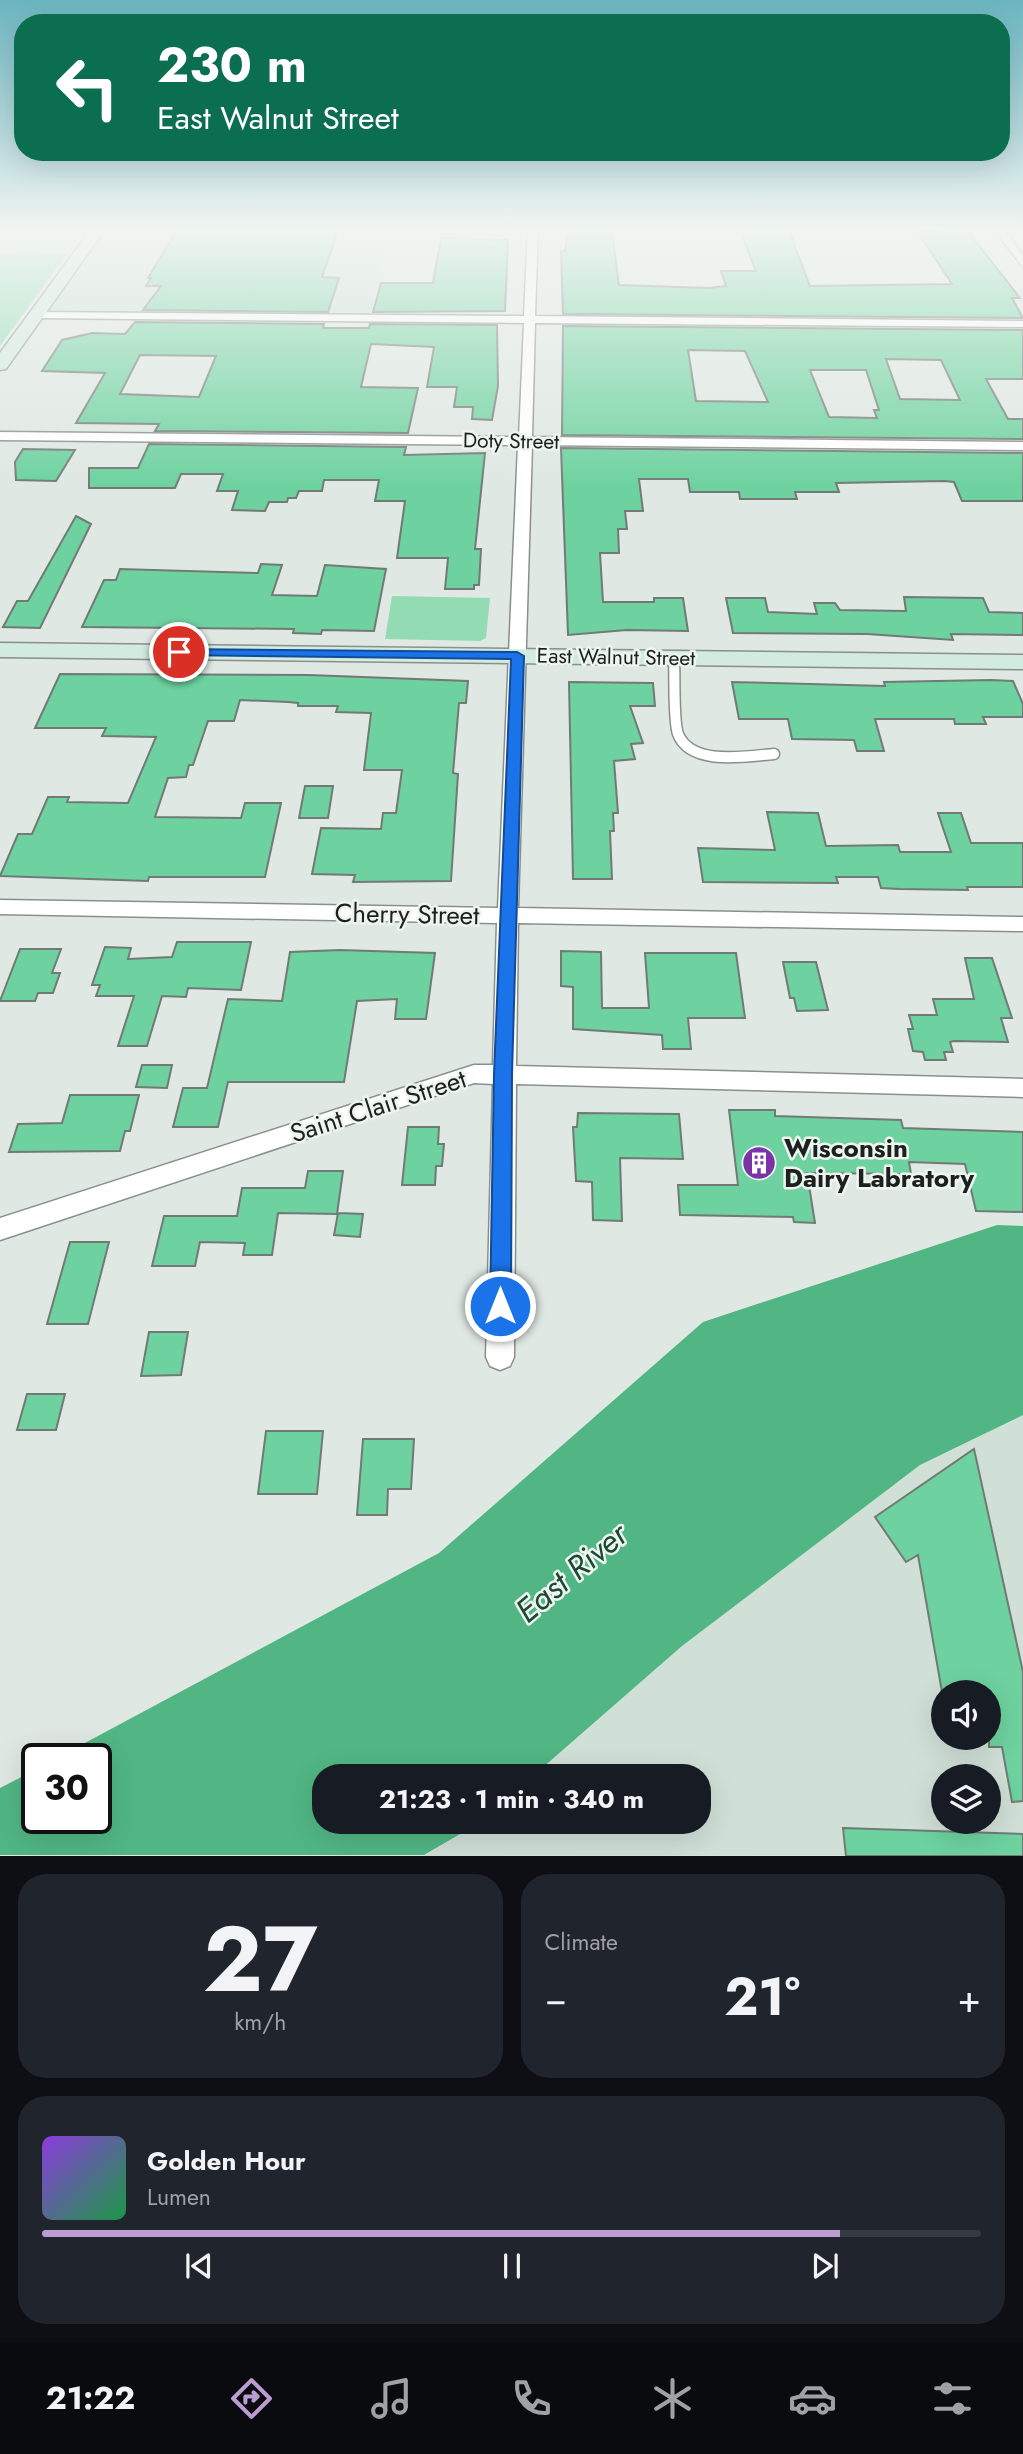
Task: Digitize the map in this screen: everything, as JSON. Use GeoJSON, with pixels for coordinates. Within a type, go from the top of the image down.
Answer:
{"type":"FeatureCollection","features":[{"type":"Feature","properties":{"kind":"street"},"geometry":{"type":"LineString","coordinates":[[0,365],[36,315],[1023,324]]}},
{"type":"Feature","properties":{"kind":"street"},"geometry":{"type":"LineString","coordinates":[[500,1357],[503,1074],[530,315]]}},
{"type":"Feature","properties":{"kind":"street","name":"Doty Street"},"geometry":{"type":"LineString","coordinates":[[0,436],[1023,446]]}},
{"type":"Feature","properties":{"kind":"street","name":"East Walnut Street"},"geometry":{"type":"LineString","coordinates":[[0,650],[1023,662]]}},
{"type":"Feature","properties":{"kind":"street","name":"Cherry Street"},"geometry":{"type":"LineString","coordinates":[[0,907],[1023,924]]}},
{"type":"Feature","properties":{"kind":"street","name":"Saint Clair Street"},"geometry":{"type":"LineString","coordinates":[[0,1229],[466,1076],[503,1074],[1023,1088]]}},
{"type":"Feature","properties":{"kind":"lane"},"geometry":{"type":"LineString","coordinates":[[674,657],[678,734],[684,744],[697,753],[722,757],[774,754]]}},
{"type":"Feature","properties":{"kind":"shaded area"},"geometry":{"type":"Polygon","coordinates":[[[0,315],[23,315],[0,346],[0,315]]]}},
{"type":"Feature","properties":{"kind":"shaded area"},"geometry":{"type":"Polygon","coordinates":[[[36,315],[371,315],[370,318],[36,315]]]}},
{"type":"Feature","properties":{"kind":"shaded area"},"geometry":{"type":"Polygon","coordinates":[[[392,596],[490,598],[486,638],[480,641],[385,639],[392,596]]]}},
{"type":"Feature","properties":{"kind":"shaded area"},"geometry":{"type":"Polygon","coordinates":[[[1023,1415],[1023,1855],[424,1856],[461,1834],[711,1834],[711,1764],[547,1764],[682,1646],[920,1465],[1023,1415]]]}},
{"type":"Feature","properties":{"kind":"water","name":"East River"},"geometry":{"type":"Polygon","coordinates":[[[997,1225],[1023,1226],[1023,1415],[920,1465],[682,1646],[547,1764],[312,1764],[312,1834],[460,1834],[424,1855],[0,1855],[0,1788],[21,1777],[21,1834],[112,1834],[112,1743],[85,1743],[439,1553],[703,1322],[997,1225]]]}},
{"type":"Feature","properties":{"kind":"building"},"geometry":{"type":"Polygon","coordinates":[[[634,315],[1021,315],[1023,318],[634,315]]]}},
{"type":"Feature","properties":{"kind":"building"},"geometry":{"type":"Polygon","coordinates":[[[135,322],[324,324],[323,328],[369,328],[370,324],[497,325],[498,386],[492,420],[472,419],[473,407],[454,407],[457,387],[427,387],[434,347],[371,344],[361,387],[418,388],[408,433],[155,431],[159,424],[76,423],[105,373],[42,371],[62,340],[92,333],[125,334],[135,322]],[[140,355],[120,394],[199,397],[216,356],[140,355]]]}},
{"type":"Feature","properties":{"kind":"building"},"geometry":{"type":"Polygon","coordinates":[[[563,326],[1023,330],[1023,379],[986,379],[1008,419],[1023,419],[1023,439],[562,435],[563,326]],[[688,350],[696,401],[768,402],[745,351],[688,350]],[[886,359],[900,399],[960,400],[941,360],[886,359]],[[810,370],[829,417],[877,418],[874,410],[879,410],[866,370],[810,370]]]}},
{"type":"Feature","properties":{"kind":"building"},"geometry":{"type":"Polygon","coordinates":[[[149,444],[406,447],[404,455],[485,453],[475,549],[481,549],[479,585],[474,585],[474,589],[445,589],[448,558],[397,558],[405,501],[375,501],[379,480],[324,480],[322,491],[299,491],[296,498],[288,498],[287,502],[269,502],[265,511],[232,510],[238,491],[217,491],[223,474],[181,474],[175,488],[89,488],[89,468],[138,468],[149,444]]]}},
{"type":"Feature","properties":{"kind":"building"},"geometry":{"type":"Polygon","coordinates":[[[561,448],[1023,453],[1023,501],[962,501],[954,482],[944,481],[836,483],[839,492],[795,492],[797,499],[740,499],[739,492],[690,492],[688,479],[639,479],[643,511],[625,511],[627,529],[618,529],[619,553],[600,553],[603,602],[654,602],[654,598],[683,598],[688,631],[627,630],[568,635],[561,448]]]}},
{"type":"Feature","properties":{"kind":"building"},"geometry":{"type":"Polygon","coordinates":[[[23,449],[75,450],[56,481],[16,480],[15,462],[23,449]]]}},
{"type":"Feature","properties":{"kind":"building"},"geometry":{"type":"Polygon","coordinates":[[[76,516],[91,524],[40,628],[3,627],[17,601],[28,601],[76,516]]]}},
{"type":"Feature","properties":{"kind":"building"},"geometry":{"type":"Polygon","coordinates":[[[261,564],[282,565],[272,595],[317,596],[325,565],[386,569],[374,631],[322,630],[321,634],[293,633],[294,629],[82,627],[104,580],[116,580],[120,569],[258,573],[261,564]]]}},
{"type":"Feature","properties":{"kind":"building"},"geometry":{"type":"Polygon","coordinates":[[[904,597],[983,598],[989,612],[1023,613],[1023,635],[951,634],[953,640],[867,634],[733,633],[726,598],[765,598],[768,612],[817,614],[814,603],[835,603],[840,610],[906,611],[904,597]]]}},
{"type":"Feature","properties":{"kind":"building"},"geometry":{"type":"Polygon","coordinates":[[[60,674],[309,675],[468,681],[466,703],[459,703],[453,773],[458,774],[451,881],[353,882],[355,875],[312,874],[321,828],[381,829],[383,813],[396,813],[402,770],[364,770],[371,713],[336,712],[338,706],[298,706],[298,703],[240,700],[234,721],[208,721],[193,765],[189,765],[186,777],[168,778],[155,817],[241,818],[245,803],[281,803],[265,877],[149,877],[148,881],[0,876],[18,834],[32,834],[48,797],[69,797],[67,802],[128,803],[156,737],[102,736],[106,728],[35,728],[60,674]]]}},
{"type":"Feature","properties":{"kind":"building"},"geometry":{"type":"Polygon","coordinates":[[[1013,681],[1023,704],[1023,717],[983,717],[986,724],[955,724],[954,719],[875,719],[884,751],[857,751],[854,740],[792,739],[788,719],[739,719],[732,682],[885,686],[884,682],[1013,681]]]}},
{"type":"Feature","properties":{"kind":"building"},"geometry":{"type":"Polygon","coordinates":[[[569,682],[653,683],[655,706],[630,706],[643,743],[631,744],[635,759],[614,761],[618,813],[613,813],[614,831],[610,831],[612,879],[573,879],[569,682]]]}},
{"type":"Feature","properties":{"kind":"building"},"geometry":{"type":"Polygon","coordinates":[[[305,786],[333,786],[328,818],[299,818],[305,786]]]}},
{"type":"Feature","properties":{"kind":"building"},"geometry":{"type":"Polygon","coordinates":[[[767,812],[818,813],[826,846],[898,845],[900,852],[951,852],[938,813],[961,813],[971,843],[1023,843],[1023,887],[967,887],[968,890],[881,888],[878,877],[836,877],[838,883],[703,882],[698,848],[775,850],[767,812]]]}},
{"type":"Feature","properties":{"kind":"building"},"geometry":{"type":"Polygon","coordinates":[[[177,942],[251,942],[241,990],[188,988],[186,997],[162,996],[147,1046],[118,1046],[134,996],[96,996],[100,985],[92,985],[105,947],[131,948],[128,959],[172,957],[177,942]]]}},
{"type":"Feature","properties":{"kind":"building"},"geometry":{"type":"Polygon","coordinates":[[[20,949],[61,949],[52,973],[60,973],[53,993],[38,993],[35,1001],[0,1001],[20,949]]]}},
{"type":"Feature","properties":{"kind":"building"},"geometry":{"type":"Polygon","coordinates":[[[340,950],[435,953],[426,1019],[395,1019],[397,999],[357,1001],[344,1082],[228,1082],[218,1127],[173,1127],[183,1088],[207,1088],[228,999],[282,1001],[290,952],[340,950]]]}},
{"type":"Feature","properties":{"kind":"building"},"geometry":{"type":"Polygon","coordinates":[[[561,951],[601,952],[602,1008],[649,1008],[645,953],[736,953],[745,1018],[688,1018],[691,1049],[663,1049],[662,1035],[573,1029],[573,987],[561,986],[561,951]]]}},
{"type":"Feature","properties":{"kind":"building"},"geometry":{"type":"Polygon","coordinates":[[[965,958],[992,958],[1012,1018],[1001,1018],[1008,1042],[954,1041],[950,1042],[953,1052],[944,1052],[946,1060],[925,1060],[923,1052],[913,1051],[908,1029],[913,1029],[909,1015],[937,1015],[933,999],[974,999],[965,958]]]}},
{"type":"Feature","properties":{"kind":"building"},"geometry":{"type":"Polygon","coordinates":[[[783,962],[816,962],[828,1010],[797,1011],[794,998],[790,998],[783,962]]]}},
{"type":"Feature","properties":{"kind":"building"},"geometry":{"type":"Polygon","coordinates":[[[142,1065],[172,1065],[167,1088],[136,1087],[142,1065]]]}},
{"type":"Feature","properties":{"kind":"building"},"geometry":{"type":"Polygon","coordinates":[[[70,1095],[139,1095],[130,1131],[125,1131],[120,1151],[9,1152],[18,1124],[62,1123],[70,1095]]]}},
{"type":"Feature","properties":{"kind":"building"},"geometry":{"type":"Polygon","coordinates":[[[729,1110],[775,1110],[775,1116],[901,1120],[903,1128],[1023,1132],[1023,1212],[976,1211],[965,1164],[909,1162],[911,1174],[807,1173],[815,1223],[794,1222],[793,1217],[680,1215],[678,1185],[738,1185],[729,1110]]]}},
{"type":"Feature","properties":{"kind":"building"},"geometry":{"type":"Polygon","coordinates":[[[578,1113],[679,1114],[683,1159],[620,1158],[622,1221],[593,1220],[592,1182],[576,1181],[573,1127],[577,1127],[578,1113]]]}},
{"type":"Feature","properties":{"kind":"building"},"geometry":{"type":"Polygon","coordinates":[[[408,1127],[439,1127],[438,1144],[444,1144],[442,1166],[436,1166],[435,1185],[402,1185],[408,1127]]]}},
{"type":"Feature","properties":{"kind":"building"},"geometry":{"type":"Polygon","coordinates":[[[308,1171],[343,1171],[337,1214],[278,1213],[272,1255],[243,1255],[245,1243],[200,1242],[195,1266],[152,1266],[164,1216],[237,1216],[242,1188],[305,1188],[308,1171]]]}},
{"type":"Feature","properties":{"kind":"building"},"geometry":{"type":"Polygon","coordinates":[[[338,1213],[363,1214],[360,1237],[334,1235],[338,1213]]]}},
{"type":"Feature","properties":{"kind":"building"},"geometry":{"type":"Polygon","coordinates":[[[70,1242],[109,1242],[88,1324],[47,1324],[70,1242]]]}},
{"type":"Feature","properties":{"kind":"building"},"geometry":{"type":"Polygon","coordinates":[[[149,1332],[188,1332],[181,1375],[141,1376],[149,1332]]]}},
{"type":"Feature","properties":{"kind":"building"},"geometry":{"type":"Polygon","coordinates":[[[27,1394],[65,1394],[56,1430],[17,1430],[27,1394]]]}},
{"type":"Feature","properties":{"kind":"building"},"geometry":{"type":"Polygon","coordinates":[[[266,1431],[323,1431],[317,1494],[258,1494],[266,1431]]]}},
{"type":"Feature","properties":{"kind":"building"},"geometry":{"type":"Polygon","coordinates":[[[363,1439],[414,1439],[411,1489],[388,1489],[387,1515],[357,1515],[363,1439]]]}},
{"type":"Feature","properties":{"kind":"building"},"geometry":{"type":"Polygon","coordinates":[[[974,1449],[1023,1672],[1023,1801],[1012,1802],[1001,1747],[1001,1680],[940,1680],[918,1555],[906,1562],[875,1517],[974,1449]]]}},
{"type":"Feature","properties":{"kind":"building"},"geometry":{"type":"Polygon","coordinates":[[[843,1828],[931,1831],[931,1834],[1023,1834],[1023,1856],[846,1856],[843,1828]]]}},
{"type":"Feature","properties":{"kind":"place","name":"Wisconsin Dairy Labratory"},"geometry":{"type":"Point","coordinates":[759,1163]}},
{"type":"Feature","properties":{"kind":"route"},"geometry":{"type":"LineString","coordinates":[[179,652],[517,656],[503,1074],[500,1306]]}}]}
